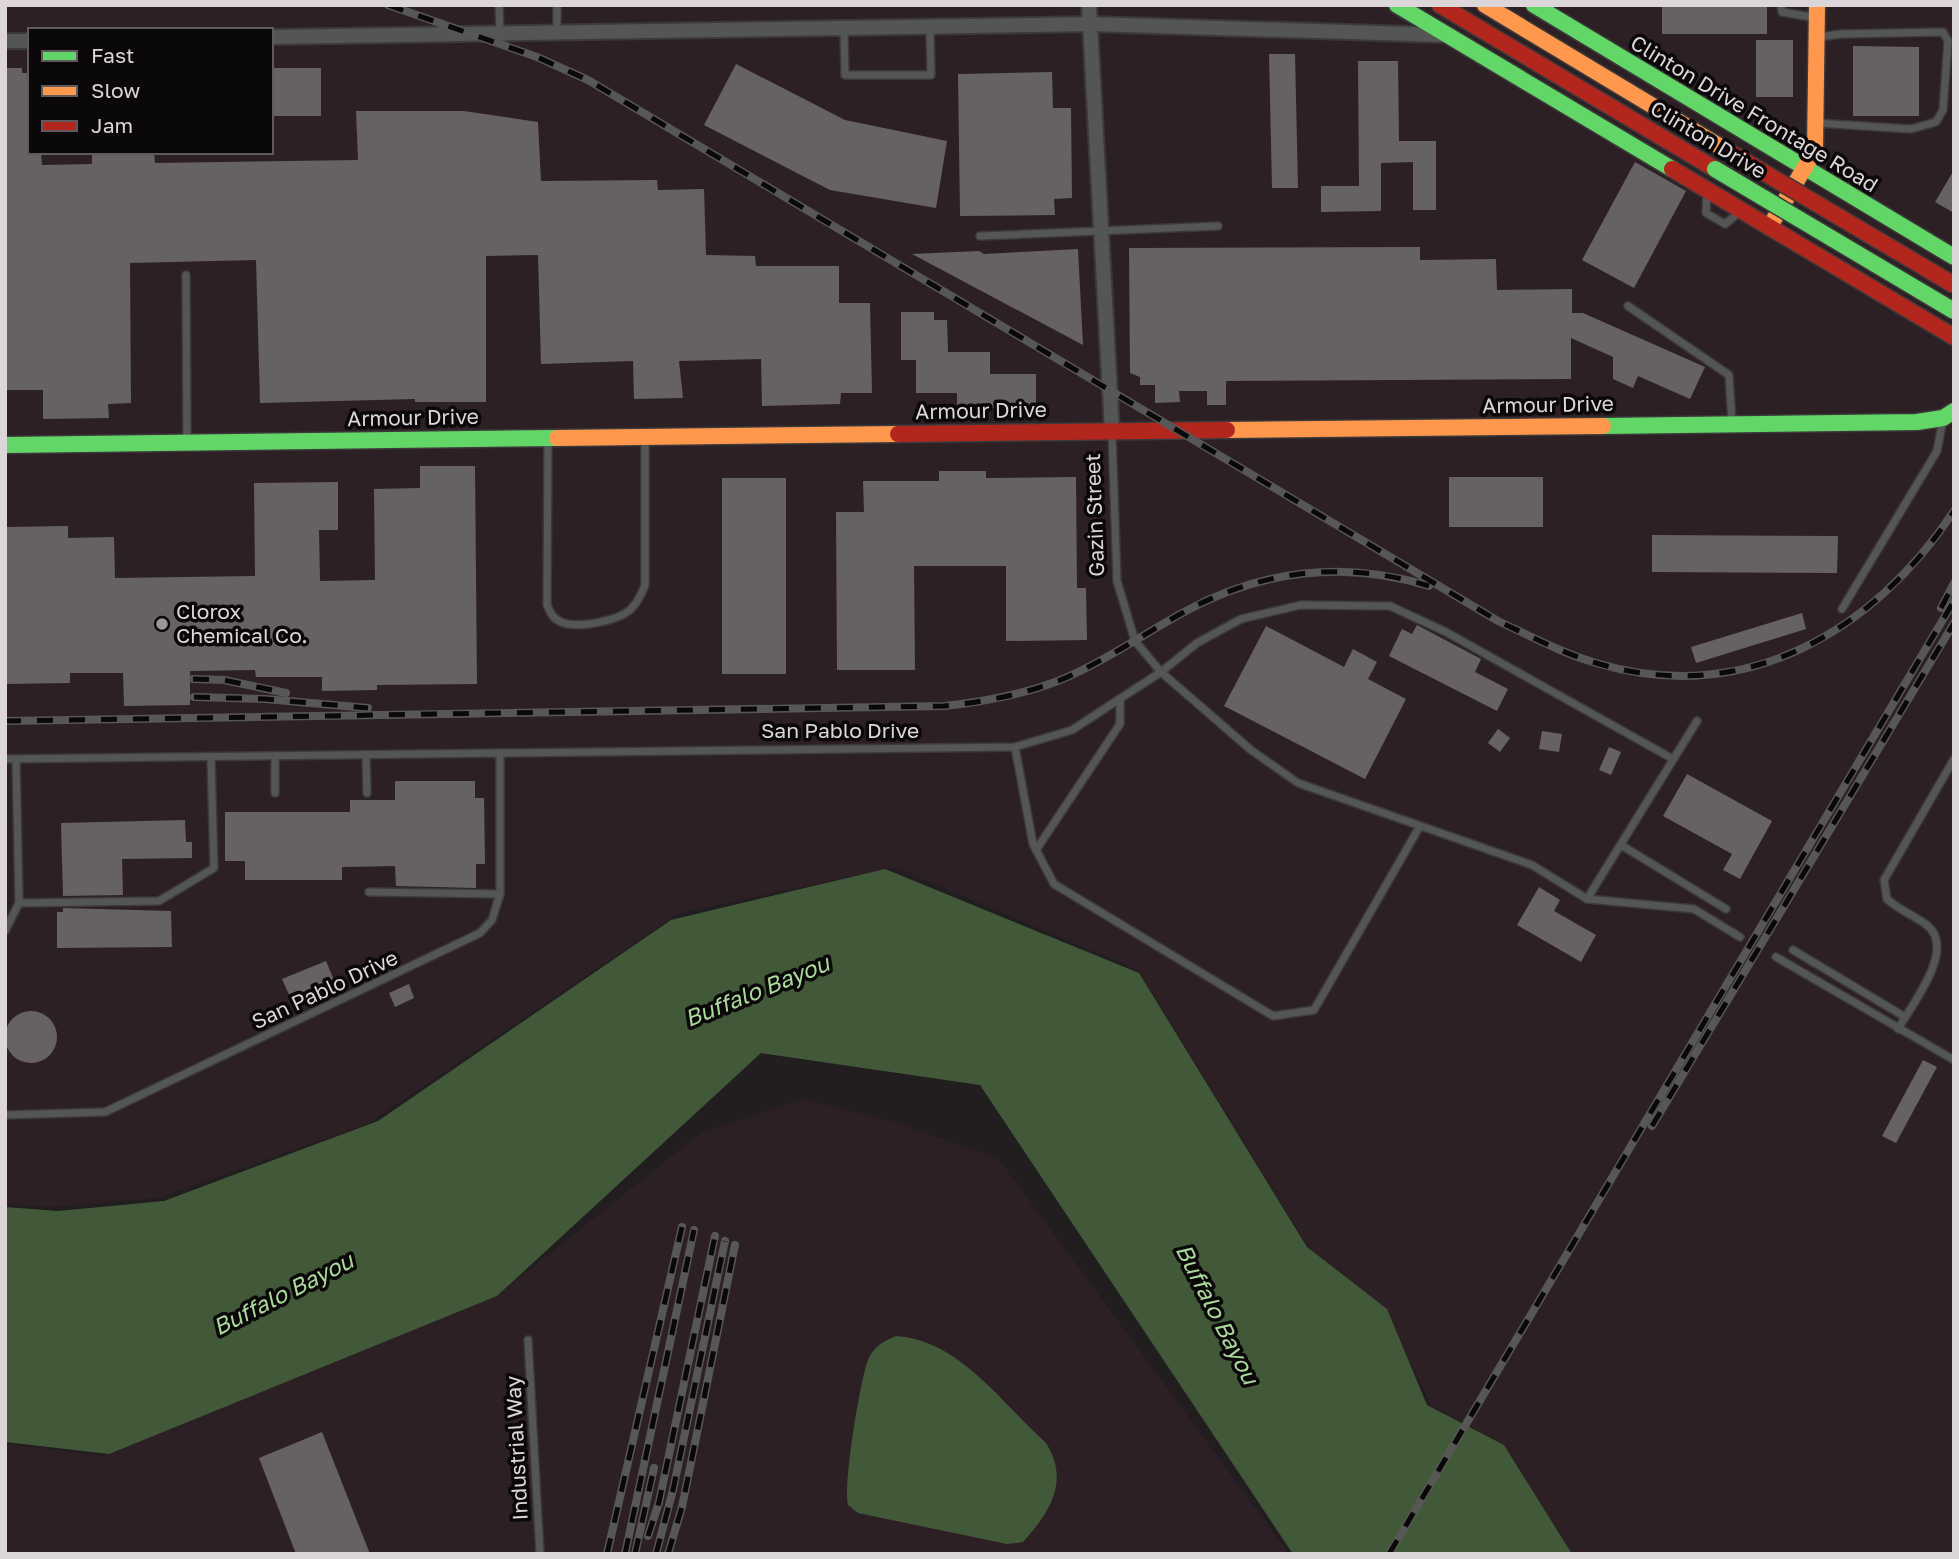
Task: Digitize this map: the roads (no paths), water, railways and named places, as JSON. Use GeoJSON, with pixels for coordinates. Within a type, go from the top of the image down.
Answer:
{"type":"FeatureCollection","features":[{"type":"Feature","properties":{"kind":"street","name":"Gazin Street"},"geometry":{"type":"LineString","coordinates":[[1089,5],[1112,431]]}},
{"type":"Feature","properties":{"kind":"street"},"geometry":{"type":"LineString","coordinates":[[1396,5],[1954,337]]}},
{"type":"Feature","properties":{"kind":"street","name":"Clinton Drive"},"geometry":{"type":"LineString","coordinates":[[1440,5],[1954,311]]}},
{"type":"Feature","properties":{"kind":"street","name":"Clinton Drive"},"geometry":{"type":"LineString","coordinates":[[1485,5],[1954,285]]}},
{"type":"Feature","properties":{"kind":"street","name":"Clinton Drive Frontage Road"},"geometry":{"type":"LineString","coordinates":[[1534,5],[1954,257]]}},
{"type":"Feature","properties":{"kind":"street"},"geometry":{"type":"LineString","coordinates":[[1769,228],[1815,150],[1817,12]]}},
{"type":"Feature","properties":{"kind":"street"},"geometry":{"type":"LineString","coordinates":[[273,37],[930,29],[1091,24],[1443,35]]}},
{"type":"Feature","properties":{"kind":"street"},"geometry":{"type":"LineString","coordinates":[[5,41],[28,41]]}},
{"type":"Feature","properties":{"kind":"street","name":"Armour Drive"},"geometry":{"type":"LineString","coordinates":[[5,445],[1917,422],[1948,415]]}},
{"type":"Feature","properties":{"kind":"lane"},"geometry":{"type":"LineString","coordinates":[[499,5],[500,33]]}},
{"type":"Feature","properties":{"kind":"lane"},"geometry":{"type":"LineString","coordinates":[[557,5],[557,32]]}},
{"type":"Feature","properties":{"kind":"lane"},"geometry":{"type":"LineString","coordinates":[[1781,5],[1782,12],[1817,12]]}},
{"type":"Feature","properties":{"kind":"lane"},"geometry":{"type":"LineString","coordinates":[[844,29],[845,75],[931,75],[930,29]]}},
{"type":"Feature","properties":{"kind":"lane"},"geometry":{"type":"LineString","coordinates":[[1816,123],[1911,129],[1936,122],[1943,110],[1948,41],[1943,32],[1817,37]]}},
{"type":"Feature","properties":{"kind":"lane"},"geometry":{"type":"LineString","coordinates":[[980,236],[1217,226]]}},
{"type":"Feature","properties":{"kind":"lane"},"geometry":{"type":"LineString","coordinates":[[186,275],[187,444]]}},
{"type":"Feature","properties":{"kind":"lane"},"geometry":{"type":"LineString","coordinates":[[1628,306],[1729,375],[1732,424]]}},
{"type":"Feature","properties":{"kind":"lane"},"geometry":{"type":"LineString","coordinates":[[1842,610],[1937,451],[1948,415]]}},
{"type":"Feature","properties":{"kind":"lane","name":"Gazin Street"},"geometry":{"type":"LineString","coordinates":[[1112,431],[1117,581],[1135,641],[1161,672],[1251,750],[1298,783],[1532,865],[1587,899]]}},
{"type":"Feature","properties":{"kind":"lane"},"geometry":{"type":"LineString","coordinates":[[548,437],[547,605],[553,617],[563,623],[601,622],[618,617],[630,610],[641,596],[645,584],[645,436]]}},
{"type":"Feature","properties":{"kind":"lane","name":"San Pablo Drive"},"geometry":{"type":"LineString","coordinates":[[5,759],[1015,747],[1072,730],[1161,672],[1196,643],[1241,619],[1301,605],[1390,606],[1446,632],[1673,759]]}},
{"type":"Feature","properties":{"kind":"lane"},"geometry":{"type":"LineString","coordinates":[[1036,850],[1120,724],[1120,699]]}},
{"type":"Feature","properties":{"kind":"lane"},"geometry":{"type":"LineString","coordinates":[[1697,721],[1587,899],[1694,909],[1740,937]]}},
{"type":"Feature","properties":{"kind":"lane"},"geometry":{"type":"LineString","coordinates":[[1015,747],[1036,850],[1054,884],[1273,1016],[1314,1010],[1420,826]]}},
{"type":"Feature","properties":{"kind":"lane","name":"San Pablo Drive"},"geometry":{"type":"LineString","coordinates":[[5,1115],[105,1112],[464,943],[480,933],[492,920],[500,894],[500,753]]}},
{"type":"Feature","properties":{"kind":"lane"},"geometry":{"type":"LineString","coordinates":[[366,755],[367,793]]}},
{"type":"Feature","properties":{"kind":"lane"},"geometry":{"type":"LineString","coordinates":[[275,756],[275,793]]}},
{"type":"Feature","properties":{"kind":"lane"},"geometry":{"type":"LineString","coordinates":[[19,903],[159,901],[214,868],[211,757]]}},
{"type":"Feature","properties":{"kind":"lane"},"geometry":{"type":"LineString","coordinates":[[5,931],[19,903],[16,759]]}},
{"type":"Feature","properties":{"kind":"lane"},"geometry":{"type":"LineString","coordinates":[[1898,1029],[1933,970],[1938,947],[1930,927],[1887,899],[1884,880],[1954,759]]}},
{"type":"Feature","properties":{"kind":"lane"},"geometry":{"type":"LineString","coordinates":[[1621,845],[1726,909]]}},
{"type":"Feature","properties":{"kind":"lane"},"geometry":{"type":"LineString","coordinates":[[369,892],[500,894]]}},
{"type":"Feature","properties":{"kind":"lane"},"geometry":{"type":"LineString","coordinates":[[1793,950],[1905,1017]]}},
{"type":"Feature","properties":{"kind":"lane"},"geometry":{"type":"LineString","coordinates":[[1776,957],[1954,1060]]}},
{"type":"Feature","properties":{"kind":"lane","name":"Industrial Way"},"geometry":{"type":"LineString","coordinates":[[528,1340],[540,1554]]}},
{"type":"Feature","properties":{"kind":"water","name":"Buffalo Bayou"},"geometry":{"type":"Polygon","coordinates":[[[885,869],[1139,973],[1307,1247],[1387,1309],[1427,1405],[1504,1445],[1572,1554],[1293,1554],[980,1085],[761,1053],[497,1296],[109,1454],[5,1442],[5,1207],[58,1211],[164,1201],[378,1121],[671,920],[885,869]]]}},
{"type":"Feature","properties":{"kind":"water"},"geometry":{"type":"Polygon","coordinates":[[[896,1336],[919,1340],[960,1361],[1046,1443],[1056,1470],[1054,1496],[1023,1542],[1007,1544],[858,1513],[848,1505],[850,1456],[868,1360],[883,1342],[896,1336]]]}},
{"type":"Feature","properties":{"kind":"railway"},"geometry":{"type":"LineString","coordinates":[[388,5],[537,57],[588,80],[1498,621],[1583,659],[1651,674],[1703,675],[1753,666],[1800,649],[1844,624],[1885,592],[1921,554],[1954,511]]}},
{"type":"Feature","properties":{"kind":"railway"},"geometry":{"type":"LineString","coordinates":[[5,721],[944,706],[1002,697],[1058,681],[1213,598],[1273,578],[1335,572],[1366,573],[1429,586]]}},
{"type":"Feature","properties":{"kind":"railway"},"geometry":{"type":"LineString","coordinates":[[1941,608],[1954,583]]}},
{"type":"Feature","properties":{"kind":"railway"},"geometry":{"type":"LineString","coordinates":[[1389,1554],[1954,601]]}},
{"type":"Feature","properties":{"kind":"railway"},"geometry":{"type":"LineString","coordinates":[[1652,1126],[1954,623]]}},
{"type":"Feature","properties":{"kind":"railway"},"geometry":{"type":"LineString","coordinates":[[193,679],[224,680],[286,693]]}},
{"type":"Feature","properties":{"kind":"railway"},"geometry":{"type":"LineString","coordinates":[[194,697],[265,699],[368,708]]}},
{"type":"Feature","properties":{"kind":"railway"},"geometry":{"type":"LineString","coordinates":[[607,1554],[682,1227]]}},
{"type":"Feature","properties":{"kind":"railway"},"geometry":{"type":"LineString","coordinates":[[625,1554],[694,1230]]}},
{"type":"Feature","properties":{"kind":"railway"},"geometry":{"type":"LineString","coordinates":[[648,1536],[659,1502],[715,1236]]}},
{"type":"Feature","properties":{"kind":"railway"},"geometry":{"type":"LineString","coordinates":[[656,1554],[673,1490],[725,1241]]}},
{"type":"Feature","properties":{"kind":"railway"},"geometry":{"type":"LineString","coordinates":[[668,1554],[682,1507],[735,1245]]}},
{"type":"Feature","properties":{"kind":"railway"},"geometry":{"type":"LineString","coordinates":[[635,1554],[654,1468]]}},
{"type":"Feature","properties":{"kind":"place","name":"Clorox Chemical Co."},"geometry":{"type":"Point","coordinates":[162,624]}}]}
